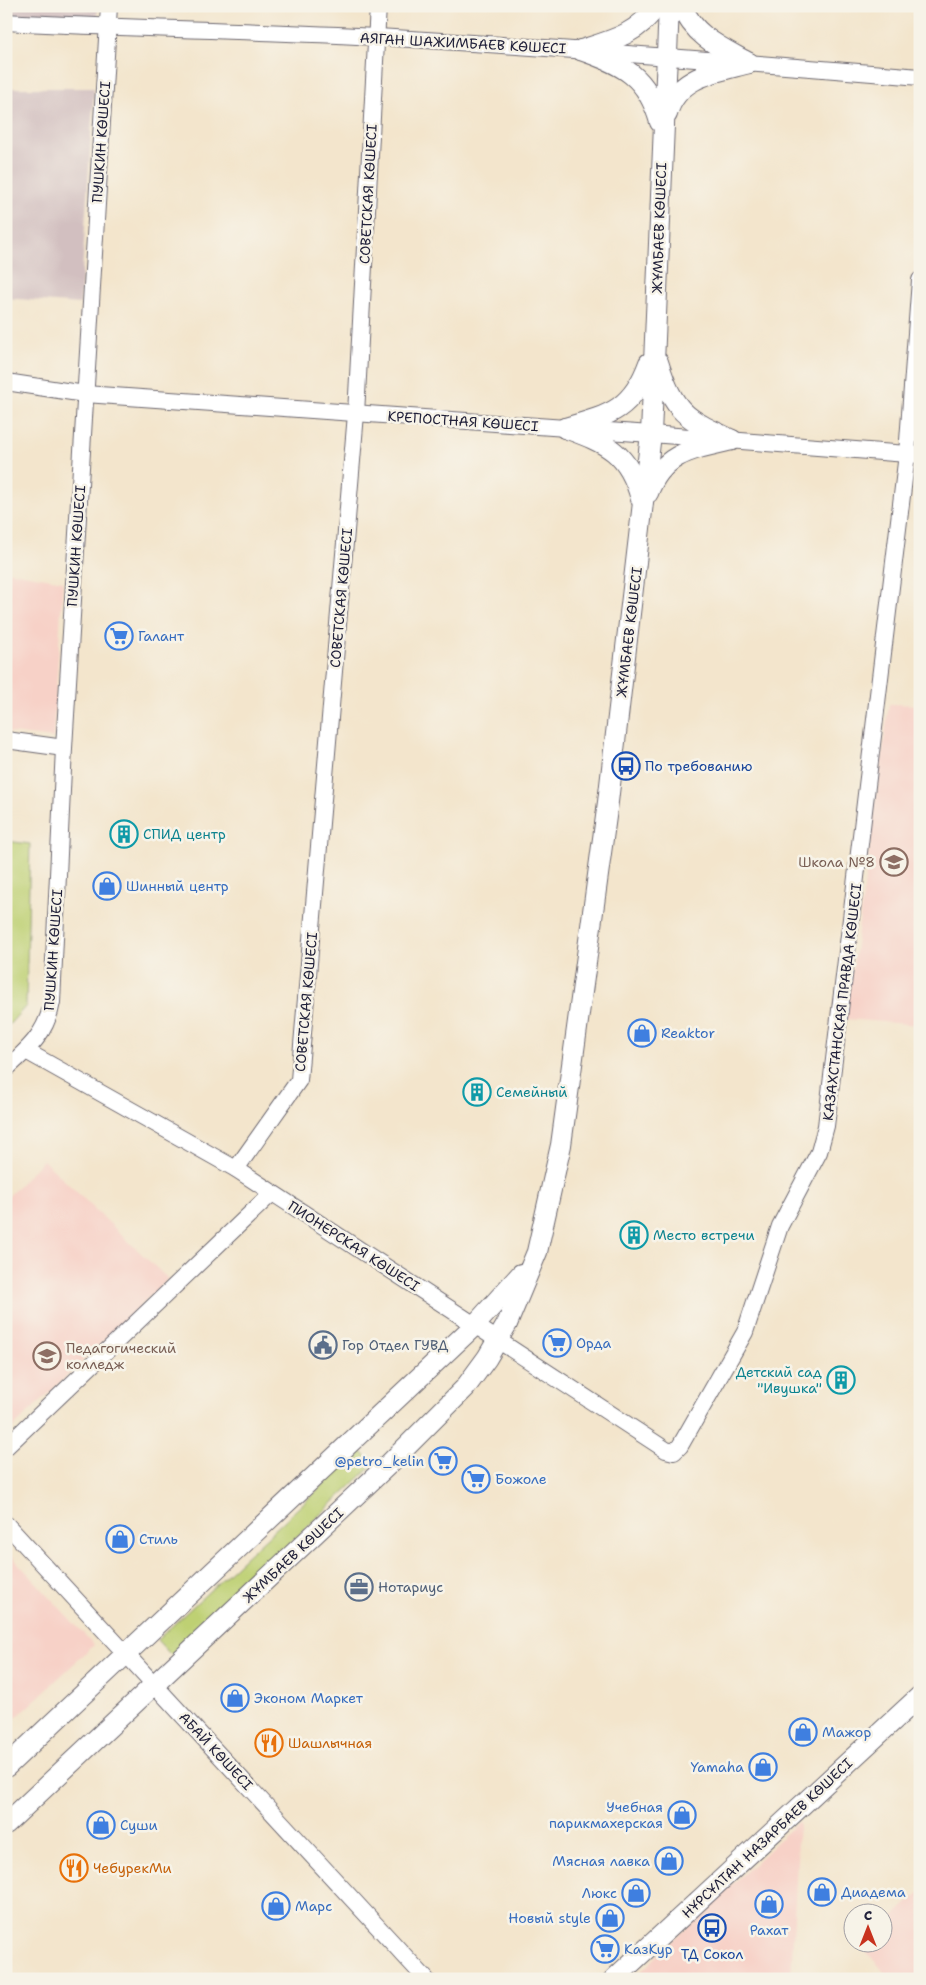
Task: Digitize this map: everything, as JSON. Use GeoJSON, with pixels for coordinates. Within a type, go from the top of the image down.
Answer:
{"type":"FeatureCollection","features":[{"type":"Feature","properties":{"kind":"main road"},"geometry":{"type":"LineString","coordinates":[[581,50],[631,32],[644,22],[656,6]]}},
{"type":"Feature","properties":{"kind":"main road","name":"ЖҰМБАЕВ КӨШЕСІ"},"geometry":{"type":"LineString","coordinates":[[6,1824],[389,1464],[465,1388],[478,1372],[507,1324],[537,1252],[561,1145],[608,802],[651,434],[668,6]]}},
{"type":"Feature","properties":{"kind":"main road"},"geometry":{"type":"LineString","coordinates":[[682,6],[689,22],[700,34],[749,63]]}},
{"type":"Feature","properties":{"kind":"main road"},"geometry":{"type":"LineString","coordinates":[[581,50],[614,62],[638,79],[653,102],[663,131]]}},
{"type":"Feature","properties":{"kind":"main road"},"geometry":{"type":"LineString","coordinates":[[663,131],[671,102],[684,85],[707,74],[749,63]]}},
{"type":"Feature","properties":{"kind":"main road"},"geometry":{"type":"LineString","coordinates":[[565,428],[607,415],[627,401],[645,375],[654,350]]}},
{"type":"Feature","properties":{"kind":"main road"},"geometry":{"type":"LineString","coordinates":[[654,350],[666,387],[678,408],[694,420],[732,440]]}},
{"type":"Feature","properties":{"kind":"main road"},"geometry":{"type":"LineString","coordinates":[[565,428],[598,440],[622,457],[636,481],[643,506]]}},
{"type":"Feature","properties":{"kind":"main road"},"geometry":{"type":"LineString","coordinates":[[643,506],[654,478],[668,461],[691,451],[732,440]]}},
{"type":"Feature","properties":{"kind":"main road","name":"ЖҰМБАЕВ КӨШЕСІ"},"geometry":{"type":"LineString","coordinates":[[6,1767],[475,1325],[514,1284],[537,1252]]}},
{"type":"Feature","properties":{"kind":"main road","name":"НҰРСҰЛТАН НАЗАРБАЕВ КӨШЕСІ"},"geometry":{"type":"LineString","coordinates":[[614,1979],[920,1696]]}},
{"type":"Feature","properties":{"kind":"street","name":"ПУШКИН КӨШЕСІ"},"geometry":{"type":"LineString","coordinates":[[6,1069],[26,1051],[43,1031],[52,1002],[64,748],[109,6]]}},
{"type":"Feature","properties":{"kind":"street","name":"СОВЕТСКАЯ КӨШЕСІ"},"geometry":{"type":"LineString","coordinates":[[236,1169],[299,1080],[356,414],[378,6]]}},
{"type":"Feature","properties":{"kind":"street","name":"АЯГАН ШАЖИМБАЕВ КӨШЕСІ"},"geometry":{"type":"LineString","coordinates":[[6,22],[108,28],[376,37],[666,56],[920,77]]}},
{"type":"Feature","properties":{"kind":"street","name":"КАЗАХСТАНСКАЯ ПРАВДА КӨШЕСІ"},"geometry":{"type":"LineString","coordinates":[[674,1452],[680,1446],[744,1332],[780,1226],[819,1152],[826,1126],[914,455],[920,280]]}},
{"type":"Feature","properties":{"kind":"street","name":"КРЕПОСТНАЯ КӨШЕСІ"},"geometry":{"type":"LineString","coordinates":[[6,382],[86,394],[651,434],[914,455]]}},
{"type":"Feature","properties":{"kind":"street"},"geometry":{"type":"LineString","coordinates":[[6,740],[64,748]]}},
{"type":"Feature","properties":{"kind":"street","name":"ПИОНЕРСКАЯ КӨШЕСІ"},"geometry":{"type":"LineString","coordinates":[[26,1051],[236,1169],[666,1450],[674,1452]]}},
{"type":"Feature","properties":{"kind":"street"},"geometry":{"type":"LineString","coordinates":[[6,1447],[272,1193]]}},
{"type":"Feature","properties":{"kind":"street","name":"АБАЙ КӨШЕСІ"},"geometry":{"type":"LineString","coordinates":[[6,1524],[426,1979]]}},
{"type":"Feature","properties":{"kind":"shaded area"},"geometry":{"type":"Polygon","coordinates":[[[6,6],[98,6],[97,21],[6,15],[6,6]]]}},
{"type":"Feature","properties":{"kind":"shaded area"},"geometry":{"type":"Polygon","coordinates":[[[6,88],[94,88],[80,304],[6,298],[6,88]]]}},
{"type":"Feature","properties":{"kind":"shaded area"},"geometry":{"type":"Polygon","coordinates":[[[6,571],[63,581],[53,738],[6,732],[6,571]]]}},
{"type":"Feature","properties":{"kind":"shaded area","name":"Школа №8"},"geometry":{"type":"Polygon","coordinates":[[[889,704],[920,705],[920,1025],[846,1019],[889,704]]]}},
{"type":"Feature","properties":{"kind":"shaded area","name":"Педагогический колледж"},"geometry":{"type":"Polygon","coordinates":[[[43,1160],[168,1279],[6,1434],[6,1199],[43,1160]]]}},
{"type":"Feature","properties":{"kind":"shaded area"},"geometry":{"type":"Polygon","coordinates":[[[6,1550],[94,1645],[6,1727],[6,1550]]]}},
{"type":"Feature","properties":{"kind":"shaded area"},"geometry":{"type":"Polygon","coordinates":[[[799,1821],[791,1979],[633,1979],[799,1821]]]}},
{"type":"Feature","properties":{"kind":"shaded area"},"geometry":{"type":"Polygon","coordinates":[[[920,1892],[920,1979],[891,1979],[866,1952],[894,1952],[894,1916],[920,1892]]]}},
{"type":"Feature","properties":{"kind":"green space"},"geometry":{"type":"Polygon","coordinates":[[[6,841],[30,844],[26,1006],[6,1028],[6,841]]]}},
{"type":"Feature","properties":{"kind":"green space"},"geometry":{"type":"Polygon","coordinates":[[[360,1450],[374,1464],[171,1655],[157,1640],[360,1450]]]}},
{"type":"Feature","properties":{"kind":"place","name":"Галант"},"geometry":{"type":"Point","coordinates":[119,636]}},
{"type":"Feature","properties":{"kind":"place","name":"По требованию"},"geometry":{"type":"Point","coordinates":[626,766]}},
{"type":"Feature","properties":{"kind":"place","name":"СПИД центр"},"geometry":{"type":"Point","coordinates":[124,834]}},
{"type":"Feature","properties":{"kind":"place","name":"Школа №8"},"geometry":{"type":"Point","coordinates":[894,862]}},
{"type":"Feature","properties":{"kind":"place","name":"Шинный центр"},"geometry":{"type":"Point","coordinates":[107,886]}},
{"type":"Feature","properties":{"kind":"place","name":"Reaktor"},"geometry":{"type":"Point","coordinates":[642,1033]}},
{"type":"Feature","properties":{"kind":"place","name":"Семейный"},"geometry":{"type":"Point","coordinates":[477,1092]}},
{"type":"Feature","properties":{"kind":"place","name":"Место встречи"},"geometry":{"type":"Point","coordinates":[634,1235]}},
{"type":"Feature","properties":{"kind":"place","name":"Орда"},"geometry":{"type":"Point","coordinates":[557,1343]}},
{"type":"Feature","properties":{"kind":"place","name":"Гор Отдел ГУВД"},"geometry":{"type":"Point","coordinates":[323,1345]}},
{"type":"Feature","properties":{"kind":"place","name":"Педагогический колледж"},"geometry":{"type":"Point","coordinates":[47,1356]}},
{"type":"Feature","properties":{"kind":"place","name":"Детский сад \"Ивушка\""},"geometry":{"type":"Point","coordinates":[841,1380]}},
{"type":"Feature","properties":{"kind":"place","name":"@petro_kelin"},"geometry":{"type":"Point","coordinates":[443,1461]}},
{"type":"Feature","properties":{"kind":"place","name":"Божоле"},"geometry":{"type":"Point","coordinates":[476,1479]}},
{"type":"Feature","properties":{"kind":"place","name":"Стиль"},"geometry":{"type":"Point","coordinates":[120,1539]}},
{"type":"Feature","properties":{"kind":"place","name":"Нотариус"},"geometry":{"type":"Point","coordinates":[359,1587]}},
{"type":"Feature","properties":{"kind":"place","name":"Эконом Маркет"},"geometry":{"type":"Point","coordinates":[235,1698]}},
{"type":"Feature","properties":{"kind":"place","name":"Мажор"},"geometry":{"type":"Point","coordinates":[803,1732]}},
{"type":"Feature","properties":{"kind":"place","name":"Шашлычная"},"geometry":{"type":"Point","coordinates":[269,1743]}},
{"type":"Feature","properties":{"kind":"place","name":"Yamaha"},"geometry":{"type":"Point","coordinates":[763,1767]}},
{"type":"Feature","properties":{"kind":"place","name":"Учебная парикмахерская"},"geometry":{"type":"Point","coordinates":[682,1815]}},
{"type":"Feature","properties":{"kind":"place","name":"Суши"},"geometry":{"type":"Point","coordinates":[101,1825]}},
{"type":"Feature","properties":{"kind":"place","name":"Мясная лавка"},"geometry":{"type":"Point","coordinates":[669,1861]}},
{"type":"Feature","properties":{"kind":"place","name":"ЧебурекМи"},"geometry":{"type":"Point","coordinates":[74,1868]}},
{"type":"Feature","properties":{"kind":"place","name":"Диадема"},"geometry":{"type":"Point","coordinates":[822,1892]}},
{"type":"Feature","properties":{"kind":"place","name":"Люкс"},"geometry":{"type":"Point","coordinates":[636,1893]}},
{"type":"Feature","properties":{"kind":"place","name":"Рахат"},"geometry":{"type":"Point","coordinates":[769,1904]}},
{"type":"Feature","properties":{"kind":"place","name":"Марс"},"geometry":{"type":"Point","coordinates":[276,1906]}},
{"type":"Feature","properties":{"kind":"place","name":"Новый style"},"geometry":{"type":"Point","coordinates":[610,1918]}},
{"type":"Feature","properties":{"kind":"place","name":"ТД Сокол"},"geometry":{"type":"Point","coordinates":[712,1928]}},
{"type":"Feature","properties":{"kind":"place","name":"КазКур"},"geometry":{"type":"Point","coordinates":[605,1949]}}]}
